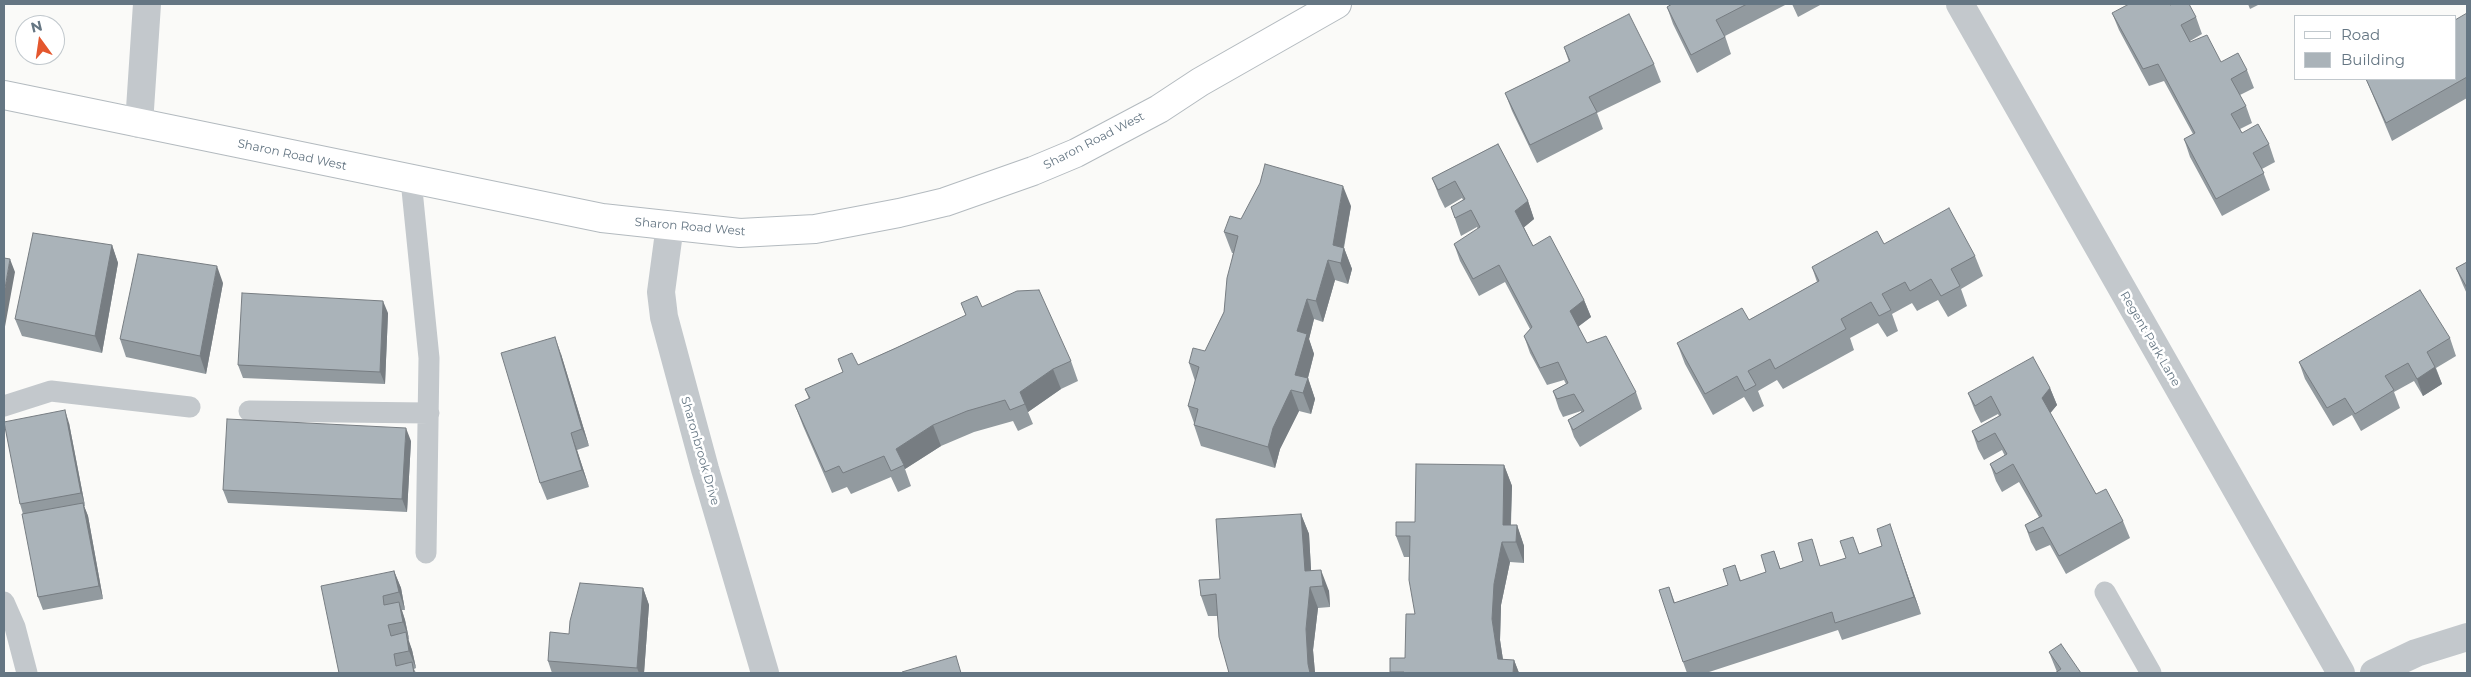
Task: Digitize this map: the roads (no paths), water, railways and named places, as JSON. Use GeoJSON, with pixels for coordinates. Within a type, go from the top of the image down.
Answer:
{"type":"FeatureCollection","features":[{"type":"Feature","properties":{"kind":"main road","name":"Sharon Road West"},"geometry":{"type":"LineString","coordinates":[[4,95],[602,218],[740,233],[815,229],[899,214],[945,202],[1033,171],[1076,153],[1159,109],[1200,82],[1337,4]]}},
{"type":"Feature","properties":{"kind":"street"},"geometry":{"type":"LineString","coordinates":[[138,124],[147,4]]}},
{"type":"Feature","properties":{"kind":"street","name":"Regent Park Lane"},"geometry":{"type":"LineString","coordinates":[[1960,4],[2341,673]]}},
{"type":"Feature","properties":{"kind":"street","name":"Sharonbrook Drive"},"geometry":{"type":"LineString","coordinates":[[670,225],[662,292],[664,317],[705,469],[765,673]]}},
{"type":"Feature","properties":{"kind":"street"},"geometry":{"type":"LineString","coordinates":[[2374,673],[2416,653],[2467,637]]}},
{"type":"Feature","properties":{"kind":"lane"},"geometry":{"type":"LineString","coordinates":[[411,180],[429,358],[426,553]]}},
{"type":"Feature","properties":{"kind":"lane"},"geometry":{"type":"LineString","coordinates":[[4,406],[51,391],[190,407]]}},
{"type":"Feature","properties":{"kind":"lane"},"geometry":{"type":"LineString","coordinates":[[249,411],[429,413]]}},
{"type":"Feature","properties":{"kind":"lane"},"geometry":{"type":"LineString","coordinates":[[2105,592],[2151,673]]}},
{"type":"Feature","properties":{"kind":"lane"},"geometry":{"type":"LineString","coordinates":[[4,602],[16,627],[27,673]]}}]}
